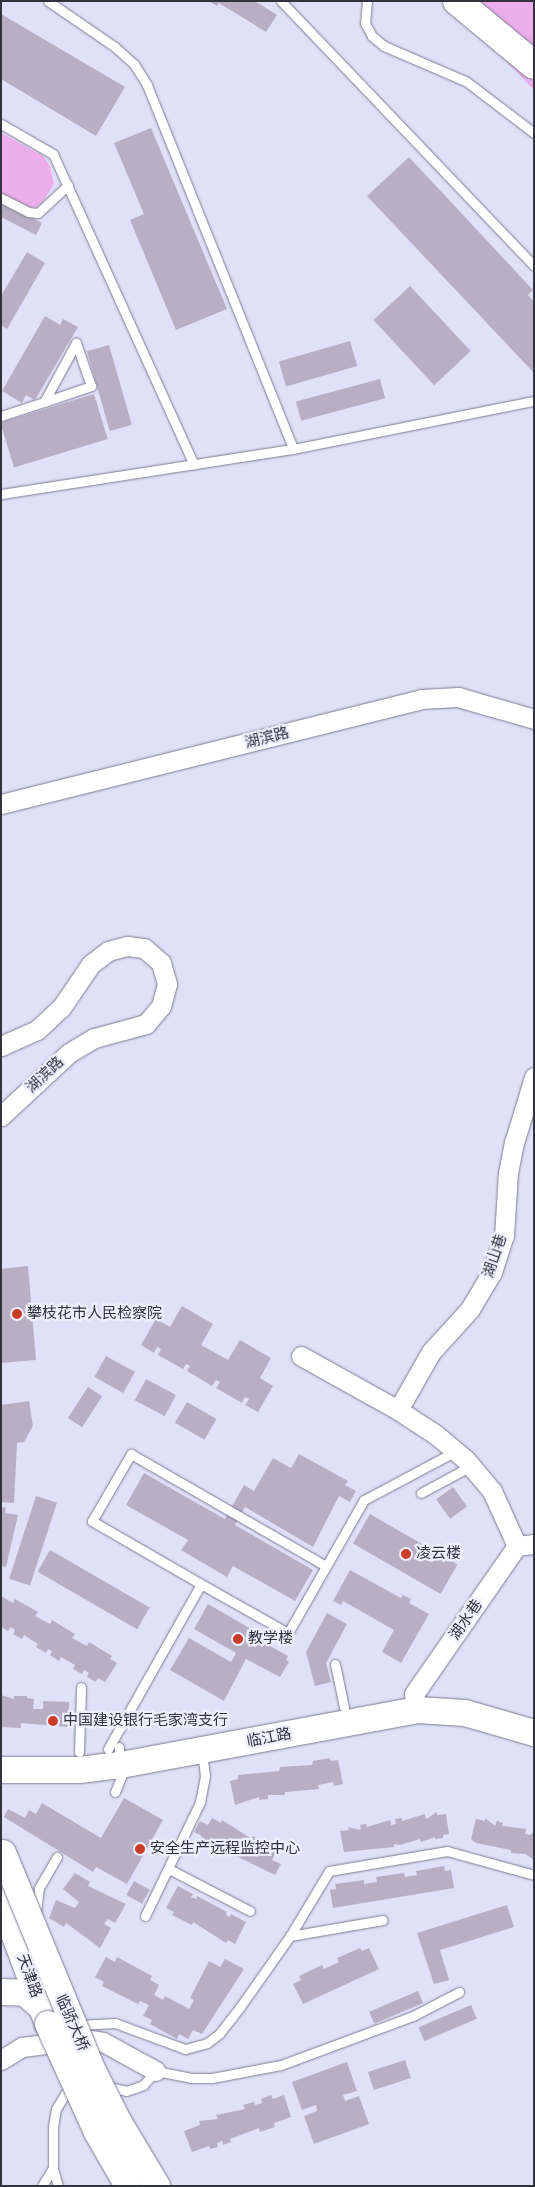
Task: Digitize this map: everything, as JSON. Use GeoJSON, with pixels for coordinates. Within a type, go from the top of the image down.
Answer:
{"type":"FeatureCollection","features":[{"type":"Feature","properties":{"kind":"main road"},"geometry":{"type":"LineString","coordinates":[[458,1],[534,47]]}},
{"type":"Feature","properties":{"kind":"main road"},"geometry":{"type":"LineString","coordinates":[[477,11],[534,65]]}},
{"type":"Feature","properties":{"kind":"main road"},"geometry":{"type":"LineString","coordinates":[[477,11],[534,79]]}},
{"type":"Feature","properties":{"kind":"main road","name":"临江路"},"geometry":{"type":"LineString","coordinates":[[1,1753],[79,1752],[116,1754],[202,1751],[415,1702],[442,1693],[470,1697],[534,1716]]}},
{"type":"Feature","properties":{"kind":"main road","name":"临江路"},"geometry":{"type":"LineString","coordinates":[[1,1770],[79,1770],[116,1754],[344,1707],[415,1702],[465,1713],[534,1733]]}},
{"type":"Feature","properties":{"kind":"main road","name":"临骄大桥"},"geometry":{"type":"LineString","coordinates":[[2,1851],[24,1955],[157,2186]]}},
{"type":"Feature","properties":{"kind":"main road","name":"天津路"},"geometry":{"type":"LineString","coordinates":[[2,1901],[24,1955],[44,2025]]}},
{"type":"Feature","properties":{"kind":"main road"},"geometry":{"type":"LineString","coordinates":[[1,1992],[25,1993],[44,2025]]}},
{"type":"Feature","properties":{"kind":"main road","name":"临骄大桥"},"geometry":{"type":"LineString","coordinates":[[44,2025],[97,2132],[128,2186]]}},
{"type":"Feature","properties":{"kind":"street","name":"湖滨路"},"geometry":{"type":"LineString","coordinates":[[1,804],[421,699],[458,697],[534,718]]}},
{"type":"Feature","properties":{"kind":"street","name":"湖滨路"},"geometry":{"type":"LineString","coordinates":[[1,1046],[43,1024],[61,1008],[91,964],[108,951],[127,946],[144,948],[161,964],[167,984],[161,1006],[146,1024],[94,1038],[69,1053],[1,1116]]}},
{"type":"Feature","properties":{"kind":"street","name":"湖山巷"},"geometry":{"type":"LineString","coordinates":[[398,1410],[431,1352],[470,1309],[492,1272],[504,1236],[508,1173],[514,1143],[534,1077]]}},
{"type":"Feature","properties":{"kind":"street"},"geometry":{"type":"LineString","coordinates":[[301,1356],[398,1410],[456,1451],[492,1491],[525,1545]]}},
{"type":"Feature","properties":{"kind":"street","name":"湖水巷"},"geometry":{"type":"LineString","coordinates":[[415,1702],[525,1545]]}},
{"type":"Feature","properties":{"kind":"street"},"geometry":{"type":"LineString","coordinates":[[1,2060],[22,2048],[44,2025],[85,2040],[103,2042],[156,2071]]}},
{"type":"Feature","properties":{"kind":"lane"},"geometry":{"type":"LineString","coordinates":[[48,1],[134,64],[147,85],[293,449]]}},
{"type":"Feature","properties":{"kind":"lane"},"geometry":{"type":"LineString","coordinates":[[281,1],[534,266]]}},
{"type":"Feature","properties":{"kind":"lane"},"geometry":{"type":"LineString","coordinates":[[367,1],[365,23],[372,36],[384,46],[467,82],[534,133]]}},
{"type":"Feature","properties":{"kind":"lane"},"geometry":{"type":"LineString","coordinates":[[1,124],[53,154],[194,465]]}},
{"type":"Feature","properties":{"kind":"lane"},"geometry":{"type":"LineString","coordinates":[[1,198],[28,212],[38,213],[68,186]]}},
{"type":"Feature","properties":{"kind":"lane"},"geometry":{"type":"LineString","coordinates":[[1,416],[44,402],[91,386],[76,343],[44,402]]}},
{"type":"Feature","properties":{"kind":"lane"},"geometry":{"type":"LineString","coordinates":[[1,494],[293,449],[534,401]]}},
{"type":"Feature","properties":{"kind":"lane"},"geometry":{"type":"LineString","coordinates":[[326,1566],[131,1454],[92,1521],[288,1633],[364,1500],[456,1451]]}},
{"type":"Feature","properties":{"kind":"lane"},"geometry":{"type":"LineString","coordinates":[[421,1493],[471,1466]]}},
{"type":"Feature","properties":{"kind":"lane"},"geometry":{"type":"LineString","coordinates":[[115,1792],[116,1754],[201,1584]]}},
{"type":"Feature","properties":{"kind":"lane"},"geometry":{"type":"LineString","coordinates":[[335,1664],[344,1707]]}},
{"type":"Feature","properties":{"kind":"lane"},"geometry":{"type":"LineString","coordinates":[[79,1752],[81,1687]]}},
{"type":"Feature","properties":{"kind":"lane"},"geometry":{"type":"LineString","coordinates":[[145,1916],[169,1869],[176,1846],[205,1785],[202,1751]]}},
{"type":"Feature","properties":{"kind":"lane"},"geometry":{"type":"LineString","coordinates":[[44,2025],[48,2034],[103,2021],[126,2026],[185,2049],[207,2043],[219,2034],[240,2007],[290,1936],[329,1871],[447,1851],[534,1875]]}},
{"type":"Feature","properties":{"kind":"lane"},"geometry":{"type":"LineString","coordinates":[[24,1955],[39,1888],[57,1857]]}},
{"type":"Feature","properties":{"kind":"lane"},"geometry":{"type":"LineString","coordinates":[[169,1869],[250,1911]]}},
{"type":"Feature","properties":{"kind":"lane"},"geometry":{"type":"LineString","coordinates":[[290,1936],[383,1920]]}},
{"type":"Feature","properties":{"kind":"lane"},"geometry":{"type":"LineString","coordinates":[[58,2186],[53,2168],[53,2128],[56,2109],[65,2094],[80,2085],[126,2091],[143,2085],[156,2071],[184,2077],[212,2078],[281,2065],[413,2016],[459,1992]]}},
{"type":"Feature","properties":{"kind":"lane"},"geometry":{"type":"LineString","coordinates":[[42,2186],[53,2168]]}},
{"type":"Feature","properties":{"kind":"shaded area"},"geometry":{"type":"Polygon","coordinates":[[[448,1],[534,1],[534,90],[448,1]]]}},
{"type":"Feature","properties":{"kind":"shaded area"},"geometry":{"type":"Polygon","coordinates":[[[1,133],[43,156],[50,166],[54,184],[42,203],[36,207],[27,207],[1,193],[1,133]]]}},
{"type":"Feature","properties":{"kind":"building"},"geometry":{"type":"Polygon","coordinates":[[[209,1],[255,1],[277,15],[266,32],[219,3],[217,6],[209,1]]]}},
{"type":"Feature","properties":{"kind":"building"},"geometry":{"type":"Polygon","coordinates":[[[1,14],[125,87],[96,136],[1,79],[1,14]]]}},
{"type":"Feature","properties":{"kind":"building"},"geometry":{"type":"Polygon","coordinates":[[[151,128],[227,309],[176,330],[130,220],[144,214],[114,143],[151,128]]]}},
{"type":"Feature","properties":{"kind":"building"},"geometry":{"type":"Polygon","coordinates":[[[409,157],[533,290],[528,295],[534,302],[534,373],[367,196],[409,157]]]}},
{"type":"Feature","properties":{"kind":"building"},"geometry":{"type":"Polygon","coordinates":[[[1,202],[42,223],[36,235],[1,217],[1,202]]]}},
{"type":"Feature","properties":{"kind":"building"},"geometry":{"type":"Polygon","coordinates":[[[27,252],[45,263],[7,329],[1,325],[1,296],[27,252]]]}},
{"type":"Feature","properties":{"kind":"building"},"geometry":{"type":"Polygon","coordinates":[[[410,286],[471,351],[434,385],[373,320],[410,286]]]}},
{"type":"Feature","properties":{"kind":"building"},"geometry":{"type":"Polygon","coordinates":[[[45,316],[60,325],[63,319],[78,327],[35,400],[26,395],[22,403],[2,391],[45,316]]]}},
{"type":"Feature","properties":{"kind":"building"},"geometry":{"type":"Polygon","coordinates":[[[350,341],[357,366],[286,386],[279,361],[350,341]]]}},
{"type":"Feature","properties":{"kind":"building"},"geometry":{"type":"Polygon","coordinates":[[[109,345],[132,425],[110,431],[87,351],[109,345]]]}},
{"type":"Feature","properties":{"kind":"building"},"geometry":{"type":"Polygon","coordinates":[[[380,379],[385,398],[301,421],[296,402],[380,379]]]}},
{"type":"Feature","properties":{"kind":"building"},"geometry":{"type":"Polygon","coordinates":[[[94,394],[108,439],[14,468],[1,422],[94,394]]]}},
{"type":"Feature","properties":{"kind":"building","name":"攀枝花市人民检察院"},"geometry":{"type":"Polygon","coordinates":[[[28,1266],[36,1360],[1,1363],[1,1269],[28,1266]]]}},
{"type":"Feature","properties":{"kind":"building"},"geometry":{"type":"Polygon","coordinates":[[[182,1306],[213,1324],[201,1345],[228,1360],[240,1340],[271,1358],[260,1378],[273,1386],[258,1412],[245,1405],[249,1399],[245,1397],[242,1403],[216,1388],[220,1382],[216,1380],[212,1386],[187,1371],[190,1366],[186,1364],[183,1369],[158,1355],[161,1349],[157,1347],[154,1353],[141,1345],[156,1319],[170,1327],[182,1306]]]}},
{"type":"Feature","properties":{"kind":"building"},"geometry":{"type":"Polygon","coordinates":[[[106,1356],[135,1372],[123,1393],[94,1377],[106,1356]]]}},
{"type":"Feature","properties":{"kind":"building"},"geometry":{"type":"Polygon","coordinates":[[[146,1379],[176,1395],[165,1416],[135,1400],[146,1379]]]}},
{"type":"Feature","properties":{"kind":"building"},"geometry":{"type":"Polygon","coordinates":[[[88,1387],[102,1396],[82,1427],[68,1418],[88,1387]]]}},
{"type":"Feature","properties":{"kind":"building"},"geometry":{"type":"Polygon","coordinates":[[[29,1401],[33,1426],[24,1442],[17,1443],[14,1503],[1,1502],[1,1405],[29,1401]]]}},
{"type":"Feature","properties":{"kind":"building"},"geometry":{"type":"Polygon","coordinates":[[[187,1402],[216,1419],[204,1440],[175,1423],[187,1402]]]}},
{"type":"Feature","properties":{"kind":"building"},"geometry":{"type":"Polygon","coordinates":[[[299,1454],[348,1481],[345,1485],[356,1491],[350,1502],[339,1496],[313,1547],[245,1507],[235,1525],[313,1570],[295,1601],[233,1566],[227,1577],[181,1550],[188,1540],[126,1505],[144,1473],[225,1519],[244,1485],[254,1491],[273,1458],[291,1468],[299,1454]]]}},
{"type":"Feature","properties":{"kind":"building"},"geometry":{"type":"Polygon","coordinates":[[[453,1487],[467,1506],[450,1519],[436,1499],[453,1487]]]}},
{"type":"Feature","properties":{"kind":"building"},"geometry":{"type":"Polygon","coordinates":[[[36,1496],[57,1503],[30,1586],[9,1579],[36,1496]]]}},
{"type":"Feature","properties":{"kind":"building"},"geometry":{"type":"Polygon","coordinates":[[[1,1507],[6,1508],[5,1513],[18,1515],[6,1567],[1,1566],[1,1507]]]}},
{"type":"Feature","properties":{"kind":"building","name":"凌云楼"},"geometry":{"type":"Polygon","coordinates":[[[370,1514],[457,1564],[440,1594],[353,1543],[370,1514]]]}},
{"type":"Feature","properties":{"kind":"building"},"geometry":{"type":"Polygon","coordinates":[[[50,1550],[150,1608],[137,1629],[38,1572],[50,1550]]]}},
{"type":"Feature","properties":{"kind":"building"},"geometry":{"type":"Polygon","coordinates":[[[350,1570],[401,1598],[403,1595],[411,1599],[409,1603],[429,1614],[401,1663],[382,1652],[394,1630],[343,1601],[341,1605],[333,1601],[350,1570]]]}},
{"type":"Feature","properties":{"kind":"building"},"geometry":{"type":"Polygon","coordinates":[[[1,1596],[13,1603],[15,1599],[38,1612],[35,1616],[50,1624],[52,1620],[75,1634],[72,1638],[87,1646],[89,1642],[112,1656],[110,1659],[117,1663],[105,1682],[98,1678],[96,1682],[87,1677],[89,1673],[84,1670],[82,1674],[73,1669],[75,1665],[61,1657],[59,1661],[50,1655],[52,1651],[48,1649],[46,1653],[36,1647],[38,1644],[24,1635],[22,1639],[13,1634],[15,1630],[11,1627],[8,1631],[1,1627],[1,1596]]]}},
{"type":"Feature","properties":{"kind":"building"},"geometry":{"type":"Polygon","coordinates":[[[208,1604],[265,1637],[263,1642],[288,1656],[286,1660],[289,1662],[280,1677],[246,1659],[224,1701],[170,1670],[189,1638],[231,1662],[236,1653],[194,1629],[208,1604]]]}},
{"type":"Feature","properties":{"kind":"building"},"geometry":{"type":"Polygon","coordinates":[[[327,1613],[347,1624],[326,1663],[331,1682],[315,1686],[306,1652],[327,1613]]]}},
{"type":"Feature","properties":{"kind":"building"},"geometry":{"type":"Polygon","coordinates":[[[1,1695],[14,1699],[14,1696],[27,1696],[27,1698],[34,1699],[33,1709],[43,1709],[43,1701],[69,1702],[69,1727],[21,1723],[21,1728],[1,1727],[1,1695]]]}},
{"type":"Feature","properties":{"kind":"building"},"geometry":{"type":"Polygon","coordinates":[[[329,1758],[331,1761],[338,1760],[343,1784],[334,1786],[333,1782],[318,1785],[319,1789],[285,1792],[285,1795],[268,1795],[268,1799],[259,1800],[259,1797],[235,1805],[230,1781],[238,1779],[238,1775],[279,1771],[280,1767],[312,1765],[313,1761],[329,1758]]]}},
{"type":"Feature","properties":{"kind":"building"},"geometry":{"type":"Polygon","coordinates":[[[124,1798],[163,1820],[127,1884],[96,1867],[93,1872],[4,1817],[8,1809],[25,1818],[29,1810],[36,1814],[42,1803],[101,1838],[124,1798]]]}},
{"type":"Feature","properties":{"kind":"building"},"geometry":{"type":"Polygon","coordinates":[[[437,1812],[437,1815],[446,1814],[449,1834],[443,1835],[443,1838],[435,1839],[435,1837],[421,1842],[420,1839],[400,1845],[394,1844],[394,1847],[344,1852],[340,1831],[349,1830],[348,1827],[361,1830],[360,1825],[366,1824],[367,1827],[390,1820],[391,1825],[396,1824],[395,1819],[402,1818],[402,1821],[425,1814],[426,1819],[437,1812]]]}},
{"type":"Feature","properties":{"kind":"building"},"geometry":{"type":"Polygon","coordinates":[[[212,1818],[221,1823],[222,1820],[252,1839],[253,1836],[269,1845],[268,1848],[276,1852],[272,1860],[281,1864],[275,1875],[201,1839],[202,1836],[194,1832],[200,1821],[208,1825],[212,1818]]]}},
{"type":"Feature","properties":{"kind":"building"},"geometry":{"type":"Polygon","coordinates":[[[485,1818],[495,1826],[497,1821],[503,1823],[502,1826],[526,1829],[525,1834],[530,1835],[534,1832],[533,1859],[525,1854],[511,1853],[511,1850],[476,1843],[471,1839],[476,1819],[485,1821],[485,1818]]]}},
{"type":"Feature","properties":{"kind":"building"},"geometry":{"type":"Polygon","coordinates":[[[444,1866],[445,1871],[451,1870],[454,1888],[333,1908],[330,1890],[336,1889],[335,1884],[364,1880],[364,1884],[377,1882],[376,1877],[404,1873],[405,1877],[417,1875],[416,1871],[444,1866]]]}},
{"type":"Feature","properties":{"kind":"building"},"geometry":{"type":"Polygon","coordinates":[[[75,1873],[90,1882],[88,1886],[126,1904],[115,1923],[108,1919],[104,1924],[111,1928],[100,1948],[66,1923],[64,1927],[49,1918],[56,1900],[75,1908],[79,1902],[63,1889],[75,1873]]]}},
{"type":"Feature","properties":{"kind":"building"},"geometry":{"type":"Polygon","coordinates":[[[134,1881],[150,1890],[142,1904],[126,1895],[134,1881]]]}},
{"type":"Feature","properties":{"kind":"building"},"geometry":{"type":"Polygon","coordinates":[[[178,1886],[193,1894],[191,1897],[196,1899],[197,1896],[227,1912],[226,1915],[230,1917],[231,1914],[246,1922],[235,1944],[228,1940],[226,1943],[193,1922],[192,1925],[172,1915],[174,1912],[166,1908],[178,1886]]]}},
{"type":"Feature","properties":{"kind":"building"},"geometry":{"type":"Polygon","coordinates":[[[507,1905],[514,1927],[440,1950],[449,1980],[434,1984],[417,1933],[507,1905]]]}},
{"type":"Feature","properties":{"kind":"building"},"geometry":{"type":"Polygon","coordinates":[[[360,1948],[362,1951],[369,1948],[379,1969],[303,2004],[293,1984],[301,1980],[299,1976],[322,1965],[324,1969],[339,1962],[337,1958],[360,1948]]]}},
{"type":"Feature","properties":{"kind":"building"},"geometry":{"type":"Polygon","coordinates":[[[106,1957],[115,1962],[117,1957],[152,1976],[150,1980],[159,1985],[154,1995],[163,2000],[165,1996],[189,2009],[194,2000],[190,1998],[209,1961],[220,1967],[225,1959],[244,1969],[202,2034],[193,2030],[188,2039],[179,2034],[177,2039],[150,2024],[152,2020],[143,2016],[149,2005],[140,2001],[138,2004],[102,1986],[104,1982],[95,1977],[106,1957]]]}},
{"type":"Feature","properties":{"kind":"building"},"geometry":{"type":"Polygon","coordinates":[[[418,1991],[423,2003],[374,2024],[369,2012],[418,1991]]]}},
{"type":"Feature","properties":{"kind":"building"},"geometry":{"type":"Polygon","coordinates":[[[471,2005],[477,2019],[424,2041],[419,2027],[471,2005]]]}},
{"type":"Feature","properties":{"kind":"building"},"geometry":{"type":"Polygon","coordinates":[[[405,2060],[411,2078],[374,2090],[368,2072],[405,2060]]]}},
{"type":"Feature","properties":{"kind":"building"},"geometry":{"type":"Polygon","coordinates":[[[347,2062],[357,2091],[343,2095],[345,2101],[359,2096],[369,2124],[314,2144],[304,2116],[317,2111],[316,2105],[302,2110],[292,2082],[347,2062]]]}},
{"type":"Feature","properties":{"kind":"building"},"geometry":{"type":"Polygon","coordinates":[[[271,2095],[273,2099],[284,2095],[291,2117],[274,2123],[275,2127],[260,2132],[259,2128],[230,2139],[231,2142],[223,2145],[222,2141],[217,2143],[218,2147],[210,2149],[209,2146],[192,2152],[184,2131],[200,2125],[199,2121],[218,2119],[216,2115],[245,2109],[243,2105],[254,2102],[255,2105],[262,2103],[261,2099],[271,2095]]]}},
{"type":"Feature","properties":{"kind":"place","name":"攀枝花市人民检察院"},"geometry":{"type":"Point","coordinates":[17,1314]}},
{"type":"Feature","properties":{"kind":"place","name":"凌云楼"},"geometry":{"type":"Point","coordinates":[406,1554]}},
{"type":"Feature","properties":{"kind":"place","name":"教学楼"},"geometry":{"type":"Point","coordinates":[238,1639]}},
{"type":"Feature","properties":{"kind":"place","name":"中国建设银行毛家湾支行"},"geometry":{"type":"Point","coordinates":[53,1721]}},
{"type":"Feature","properties":{"kind":"place","name":"安全生产远程监控中心"},"geometry":{"type":"Point","coordinates":[140,1849]}}]}
